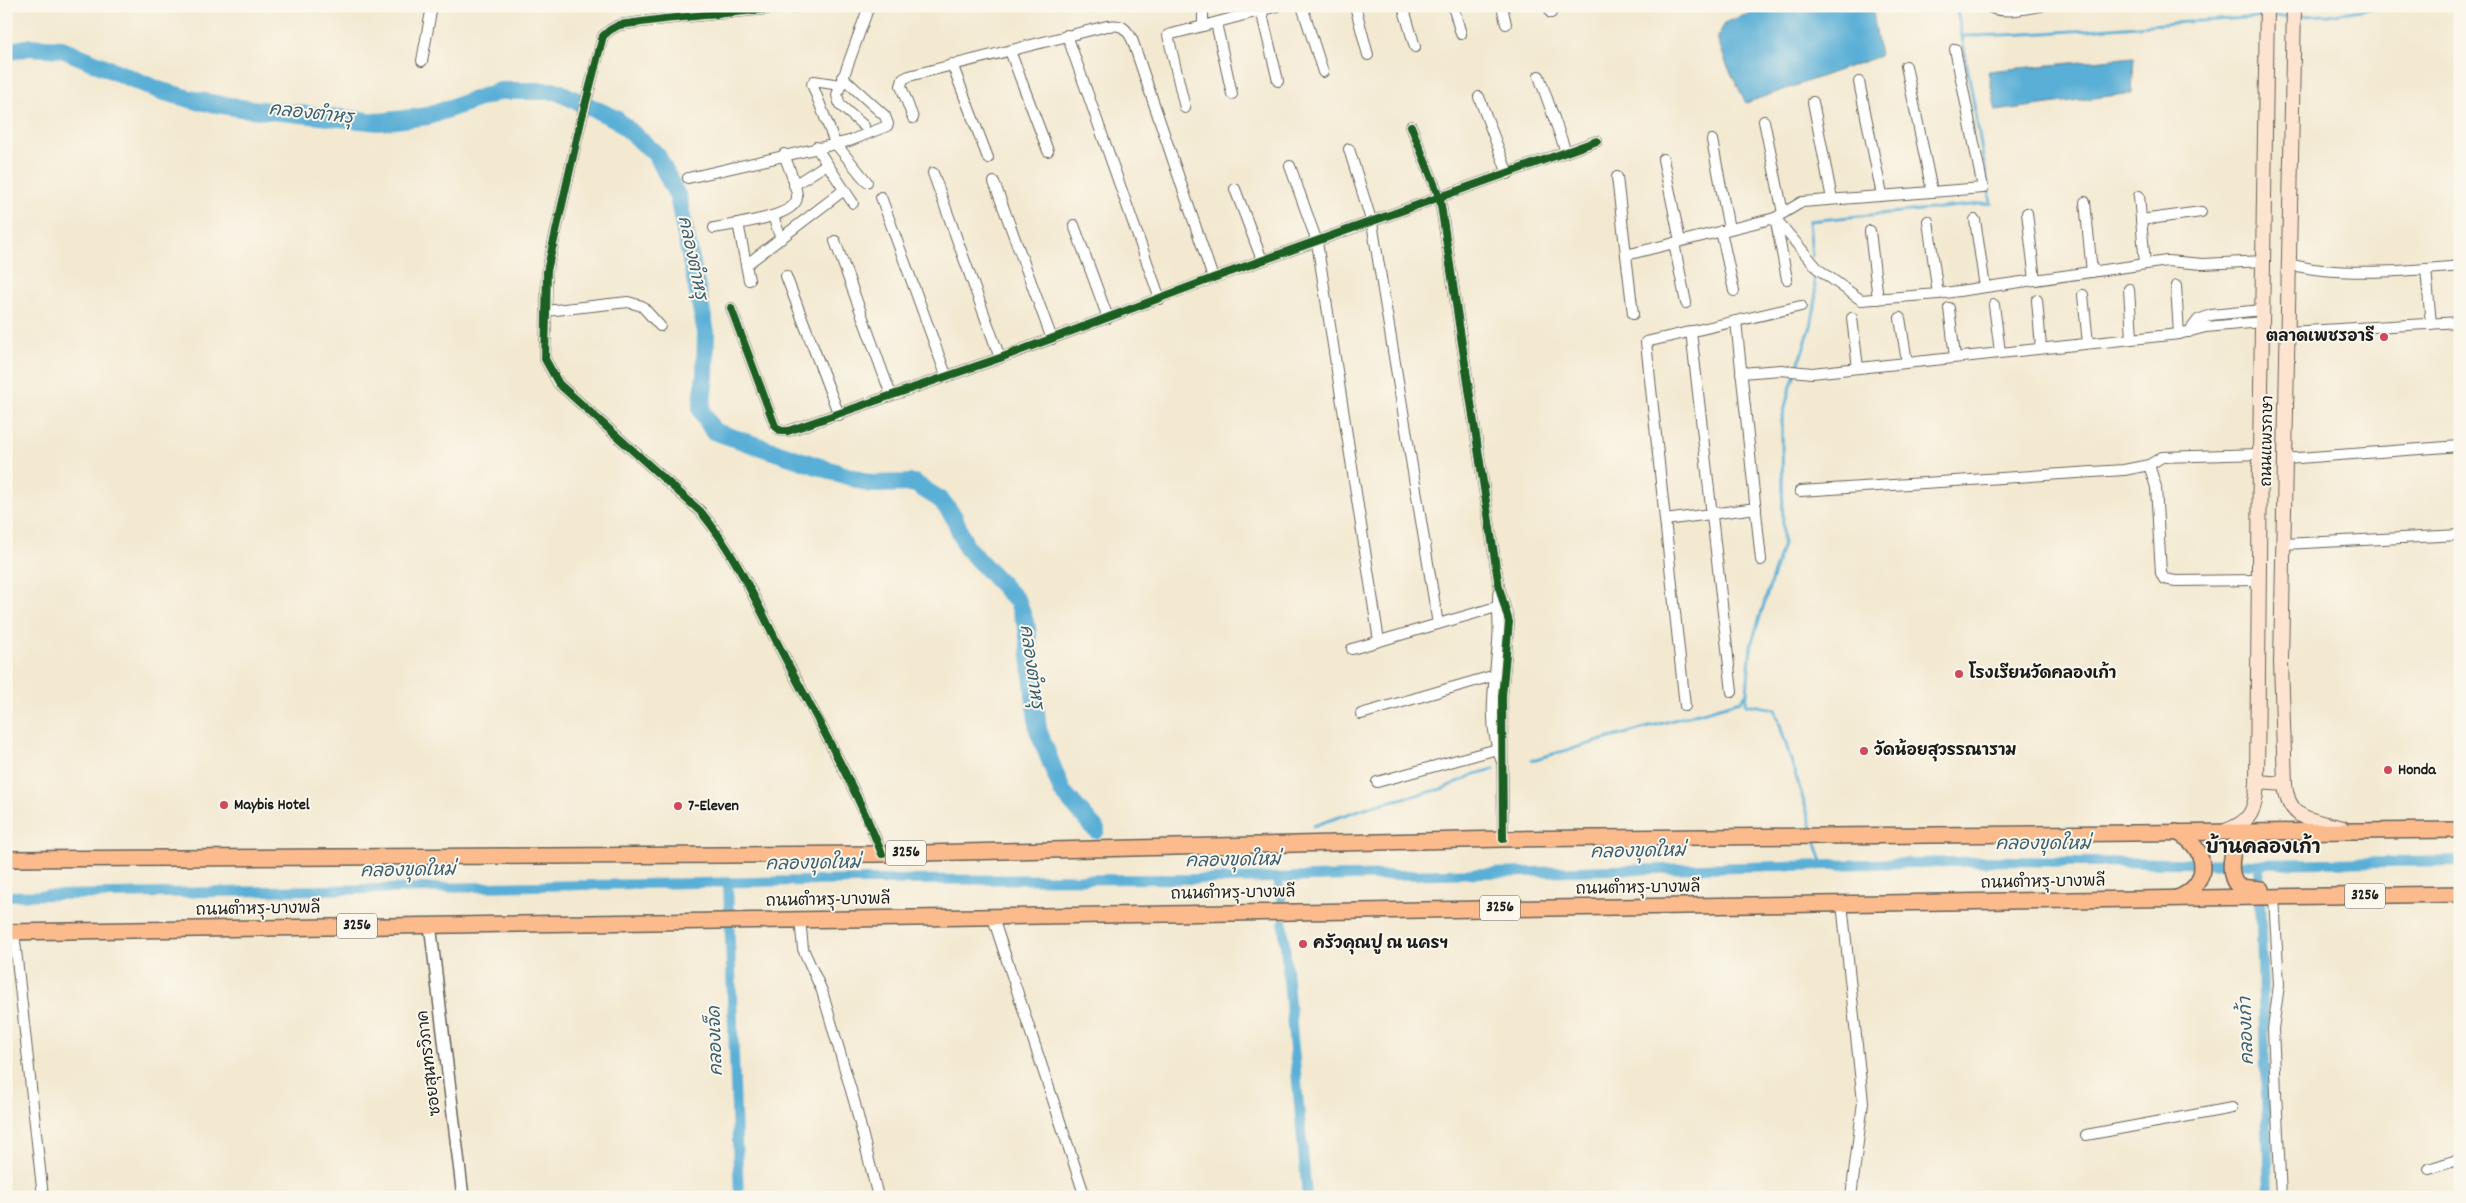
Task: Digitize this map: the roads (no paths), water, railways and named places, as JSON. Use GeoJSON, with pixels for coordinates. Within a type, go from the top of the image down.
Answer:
{"type":"FeatureCollection","features":[{"type":"Feature","properties":{"kind":"main road","name":"ถนนแพรกษา"},"geometry":{"type":"LineString","coordinates":[[2224,831],[2237,827],[2247,820],[2255,804],[2258,782],[2260,454],[2267,6]]}},
{"type":"Feature","properties":{"kind":"main road","name":"ถนนแพรกษา"},"geometry":{"type":"LineString","coordinates":[[2294,6],[2281,662],[2285,784],[2288,800],[2298,815],[2354,831]]}},
{"type":"Feature","properties":{"kind":"main road"},"geometry":{"type":"LineString","coordinates":[[2258,782],[2285,784]]}},
{"type":"Feature","properties":{"kind":"main road","name":"3256"},"geometry":{"type":"LineString","coordinates":[[6,859],[882,854],[1503,839],[2460,830]]}},
{"type":"Feature","properties":{"kind":"main road"},"geometry":{"type":"LineString","coordinates":[[2249,894],[2238,887],[2233,879],[2232,860],[2238,843],[2243,837],[2250,834],[2334,834],[2378,831]]}},
{"type":"Feature","properties":{"kind":"main road"},"geometry":{"type":"LineString","coordinates":[[2174,832],[2194,843],[2200,852],[2202,862],[2198,880],[2186,894],[2176,899]]}},
{"type":"Feature","properties":{"kind":"main road","name":"ถนนตำหรุ-บางพลี"},"geometry":{"type":"LineString","coordinates":[[10,932],[992,915],[2176,899],[2249,894],[2323,897],[2460,894]]}},
{"type":"Feature","properties":{"kind":"street"},"geometry":{"type":"LineString","coordinates":[[422,61],[432,6]]}},
{"type":"Feature","properties":{"kind":"street"},"geometry":{"type":"LineString","coordinates":[[799,6],[671,18],[620,25],[610,30],[604,36],[588,91],[547,271],[545,359],[559,384],[701,512],[713,526],[735,563],[848,779],[882,854]]}},
{"type":"Feature","properties":{"kind":"street"},"geometry":{"type":"LineString","coordinates":[[864,126],[837,100],[841,81],[869,6]]}},
{"type":"Feature","properties":{"kind":"street"},"geometry":{"type":"LineString","coordinates":[[1203,6],[1203,26]]}},
{"type":"Feature","properties":{"kind":"street"},"geometry":{"type":"LineString","coordinates":[[1185,108],[1168,36],[1216,23],[1254,9],[1277,6]]}},
{"type":"Feature","properties":{"kind":"street"},"geometry":{"type":"LineString","coordinates":[[1302,6],[1323,72]]}},
{"type":"Feature","properties":{"kind":"street"},"geometry":{"type":"LineString","coordinates":[[1355,6],[1368,55]]}},
{"type":"Feature","properties":{"kind":"street"},"geometry":{"type":"LineString","coordinates":[[1403,6],[1415,47]]}},
{"type":"Feature","properties":{"kind":"street"},"geometry":{"type":"LineString","coordinates":[[1453,6],[1461,34]]}},
{"type":"Feature","properties":{"kind":"street"},"geometry":{"type":"LineString","coordinates":[[1502,6],[1506,24]]}},
{"type":"Feature","properties":{"kind":"street"},"geometry":{"type":"LineString","coordinates":[[1988,6],[1994,10],[2006,10],[2041,6]]}},
{"type":"Feature","properties":{"kind":"street"},"geometry":{"type":"LineString","coordinates":[[1254,9],[1278,81]]}},
{"type":"Feature","properties":{"kind":"street"},"geometry":{"type":"LineString","coordinates":[[1216,23],[1232,94]]}},
{"type":"Feature","properties":{"kind":"street"},"geometry":{"type":"LineString","coordinates":[[913,118],[902,86],[903,79],[952,64],[1010,51],[1067,35],[1118,24],[1125,27],[1129,33],[1213,278]]}},
{"type":"Feature","properties":{"kind":"street"},"geometry":{"type":"LineString","coordinates":[[1067,35],[1160,299]]}},
{"type":"Feature","properties":{"kind":"street"},"geometry":{"type":"LineString","coordinates":[[1626,255],[1779,215],[1802,202],[1983,188],[1955,49]]}},
{"type":"Feature","properties":{"kind":"street"},"geometry":{"type":"LineString","coordinates":[[1010,51],[1048,150]]}},
{"type":"Feature","properties":{"kind":"street"},"geometry":{"type":"LineString","coordinates":[[952,64],[988,158]]}},
{"type":"Feature","properties":{"kind":"street"},"geometry":{"type":"LineString","coordinates":[[1906,66],[1932,191]]}},
{"type":"Feature","properties":{"kind":"street"},"geometry":{"type":"LineString","coordinates":[[1539,76],[1566,152]]}},
{"type":"Feature","properties":{"kind":"street"},"geometry":{"type":"LineString","coordinates":[[688,178],[784,154],[816,148],[835,143],[856,138],[888,124],[885,116],[841,81],[814,81],[812,84],[835,143],[867,182]]}},
{"type":"Feature","properties":{"kind":"street"},"geometry":{"type":"LineString","coordinates":[[1859,82],[1882,195]]}},
{"type":"Feature","properties":{"kind":"street"},"geometry":{"type":"LineString","coordinates":[[1479,97],[1508,174]]}},
{"type":"Feature","properties":{"kind":"street"},"geometry":{"type":"LineString","coordinates":[[1813,102],[1832,199]]}},
{"type":"Feature","properties":{"kind":"street"},"geometry":{"type":"LineString","coordinates":[[1764,121],[1787,279]]}},
{"type":"Feature","properties":{"kind":"street"},"geometry":{"type":"LineString","coordinates":[[1411,126],[1440,199],[1501,606],[1510,638],[1502,697],[1500,748]]}},
{"type":"Feature","properties":{"kind":"street"},"geometry":{"type":"LineString","coordinates":[[1712,140],[1734,291]]}},
{"type":"Feature","properties":{"kind":"street"},"geometry":{"type":"LineString","coordinates":[[731,308],[775,426],[781,431],[788,431],[946,375],[1000,358],[1262,260],[1440,199],[1597,141]]}},
{"type":"Feature","properties":{"kind":"street"},"geometry":{"type":"LineString","coordinates":[[816,148],[853,203]]}},
{"type":"Feature","properties":{"kind":"street"},"geometry":{"type":"LineString","coordinates":[[1349,149],[1372,223],[1438,624]]}},
{"type":"Feature","properties":{"kind":"street"},"geometry":{"type":"LineString","coordinates":[[714,228],[773,216],[786,211],[795,204],[798,197],[784,154]]}},
{"type":"Feature","properties":{"kind":"street"},"geometry":{"type":"LineString","coordinates":[[1664,159],[1686,303]]}},
{"type":"Feature","properties":{"kind":"street"},"geometry":{"type":"LineString","coordinates":[[794,186],[827,164]]}},
{"type":"Feature","properties":{"kind":"street"},"geometry":{"type":"LineString","coordinates":[[1290,166],[1317,242],[1378,641]]}},
{"type":"Feature","properties":{"kind":"street"},"geometry":{"type":"LineString","coordinates":[[933,173],[1000,358]]}},
{"type":"Feature","properties":{"kind":"street"},"geometry":{"type":"LineString","coordinates":[[1617,177],[1633,314]]}},
{"type":"Feature","properties":{"kind":"street"},"geometry":{"type":"LineString","coordinates":[[994,182],[1052,339]]}},
{"type":"Feature","properties":{"kind":"street"},"geometry":{"type":"LineString","coordinates":[[1235,189],[1262,260]]}},
{"type":"Feature","properties":{"kind":"street"},"geometry":{"type":"LineString","coordinates":[[746,265],[844,190]]}},
{"type":"Feature","properties":{"kind":"street"},"geometry":{"type":"LineString","coordinates":[[2139,196],[2145,264]]}},
{"type":"Feature","properties":{"kind":"street"},"geometry":{"type":"LineString","coordinates":[[881,197],[946,375]]}},
{"type":"Feature","properties":{"kind":"street"},"geometry":{"type":"LineString","coordinates":[[2085,202],[2092,272]]}},
{"type":"Feature","properties":{"kind":"street"},"geometry":{"type":"LineString","coordinates":[[2141,220],[2201,212]]}},
{"type":"Feature","properties":{"kind":"street"},"geometry":{"type":"LineString","coordinates":[[2027,213],[2035,280]]}},
{"type":"Feature","properties":{"kind":"street"},"geometry":{"type":"LineString","coordinates":[[1779,215],[1799,248],[1818,269],[1861,300],[1938,294],[2167,261],[2203,264],[2264,261]]}},
{"type":"Feature","properties":{"kind":"street"},"geometry":{"type":"LineString","coordinates":[[773,216],[781,239]]}},
{"type":"Feature","properties":{"kind":"street"},"geometry":{"type":"LineString","coordinates":[[1975,220],[1985,287]]}},
{"type":"Feature","properties":{"kind":"street"},"geometry":{"type":"LineString","coordinates":[[1928,221],[1938,294]]}},
{"type":"Feature","properties":{"kind":"street"},"geometry":{"type":"LineString","coordinates":[[738,223],[749,280]]}},
{"type":"Feature","properties":{"kind":"street"},"geometry":{"type":"LineString","coordinates":[[1074,226],[1108,318]]}},
{"type":"Feature","properties":{"kind":"street"},"geometry":{"type":"LineString","coordinates":[[1870,231],[1878,299]]}},
{"type":"Feature","properties":{"kind":"street"},"geometry":{"type":"LineString","coordinates":[[835,242],[891,395]]}},
{"type":"Feature","properties":{"kind":"street"},"geometry":{"type":"LineString","coordinates":[[2289,264],[2313,271],[2426,269],[2460,266]]}},
{"type":"Feature","properties":{"kind":"street"},"geometry":{"type":"LineString","coordinates":[[2426,269],[2431,324]]}},
{"type":"Feature","properties":{"kind":"street"},"geometry":{"type":"LineString","coordinates":[[786,276],[839,414]]}},
{"type":"Feature","properties":{"kind":"street"},"geometry":{"type":"LineString","coordinates":[[2176,286],[2184,333]]}},
{"type":"Feature","properties":{"kind":"street"},"geometry":{"type":"LineString","coordinates":[[2129,289],[2132,338]]}},
{"type":"Feature","properties":{"kind":"street"},"geometry":{"type":"LineString","coordinates":[[2083,295],[2088,343]]}},
{"type":"Feature","properties":{"kind":"street"},"geometry":{"type":"LineString","coordinates":[[2037,300],[2041,348]]}},
{"type":"Feature","properties":{"kind":"street"},"geometry":{"type":"LineString","coordinates":[[546,311],[628,302],[638,303],[660,326]]}},
{"type":"Feature","properties":{"kind":"street"},"geometry":{"type":"LineString","coordinates":[[1994,305],[2000,352]]}},
{"type":"Feature","properties":{"kind":"street"},"geometry":{"type":"LineString","coordinates":[[1685,706],[1646,342],[1801,306]]}},
{"type":"Feature","properties":{"kind":"street"},"geometry":{"type":"LineString","coordinates":[[1949,308],[1955,357]]}},
{"type":"Feature","properties":{"kind":"street"},"geometry":{"type":"LineString","coordinates":[[1741,373],[1781,370],[1812,373],[2184,333],[2262,316]]}},
{"type":"Feature","properties":{"kind":"street"},"geometry":{"type":"LineString","coordinates":[[1852,318],[1858,368]]}},
{"type":"Feature","properties":{"kind":"street"},"geometry":{"type":"LineString","coordinates":[[1900,318],[1907,362]]}},
{"type":"Feature","properties":{"kind":"street"},"geometry":{"type":"LineString","coordinates":[[1736,321],[1761,560]]}},
{"type":"Feature","properties":{"kind":"street"},"geometry":{"type":"LineString","coordinates":[[2288,332],[2460,322]]}},
{"type":"Feature","properties":{"kind":"street"},"geometry":{"type":"LineString","coordinates":[[1691,332],[1732,692]]}},
{"type":"Feature","properties":{"kind":"street"},"geometry":{"type":"LineString","coordinates":[[2285,459],[2460,446]]}},
{"type":"Feature","properties":{"kind":"street"},"geometry":{"type":"LineString","coordinates":[[1800,491],[2124,470],[2149,465],[2162,457],[2260,454]]}},
{"type":"Feature","properties":{"kind":"street"},"geometry":{"type":"LineString","coordinates":[[2149,465],[2156,487],[2160,573],[2164,578],[2176,582],[2259,580]]}},
{"type":"Feature","properties":{"kind":"street"},"geometry":{"type":"LineString","coordinates":[[1665,520],[1756,508]]}},
{"type":"Feature","properties":{"kind":"street"},"geometry":{"type":"LineString","coordinates":[[2284,544],[2460,535]]}},
{"type":"Feature","properties":{"kind":"street"},"geometry":{"type":"LineString","coordinates":[[1352,649],[1501,606]]}},
{"type":"Feature","properties":{"kind":"street"},"geometry":{"type":"LineString","coordinates":[[1501,606],[1492,704],[1502,763],[1503,839]]}},
{"type":"Feature","properties":{"kind":"street"},"geometry":{"type":"LineString","coordinates":[[1361,714],[1505,672]]}},
{"type":"Feature","properties":{"kind":"street"},"geometry":{"type":"LineString","coordinates":[[1377,782],[1500,748]]}},
{"type":"Feature","properties":{"kind":"street"},"geometry":{"type":"LineString","coordinates":[[2271,895],[2280,985],[2273,1029],[2281,1197]]}},
{"type":"Feature","properties":{"kind":"street"},"geometry":{"type":"LineString","coordinates":[[1842,903],[1862,1102],[1851,1197]]}},
{"type":"Feature","properties":{"kind":"street"},"geometry":{"type":"LineString","coordinates":[[992,915],[1085,1197]]}},
{"type":"Feature","properties":{"kind":"street"},"geometry":{"type":"LineString","coordinates":[[800,919],[803,949],[822,991],[855,1104],[878,1197]]}},
{"type":"Feature","properties":{"kind":"street","name":"ซอยสุนทรวิภาค"},"geometry":{"type":"LineString","coordinates":[[430,924],[463,1197]]}},
{"type":"Feature","properties":{"kind":"street"},"geometry":{"type":"LineString","coordinates":[[10,932],[43,1197]]}},
{"type":"Feature","properties":{"kind":"street"},"geometry":{"type":"LineString","coordinates":[[2086,1135],[2232,1108]]}},
{"type":"Feature","properties":{"kind":"street"},"geometry":{"type":"LineString","coordinates":[[2429,1170],[2460,1159]]}},
{"type":"Feature","properties":{"kind":"water"},"geometry":{"type":"Polygon","coordinates":[[[1770,6],[1872,6],[1880,56],[1746,103],[1726,63],[1717,37],[1726,22],[1770,6]]]}},
{"type":"Feature","properties":{"kind":"water"},"geometry":{"type":"Polygon","coordinates":[[[2134,57],[2132,93],[1996,111],[1988,71],[2134,57]]]}},
{"type":"Feature","properties":{"kind":"waterway"},"geometry":{"type":"LineString","coordinates":[[1956,6],[1962,36]]}},
{"type":"Feature","properties":{"kind":"waterway"},"geometry":{"type":"LineString","coordinates":[[2297,16],[2328,15],[2387,6]]}},
{"type":"Feature","properties":{"kind":"waterway"},"geometry":{"type":"LineString","coordinates":[[2270,17],[2291,16]]}},
{"type":"Feature","properties":{"kind":"waterway"},"geometry":{"type":"LineString","coordinates":[[1812,256],[1809,221],[1991,203],[1962,36],[2038,33],[2264,17]]}},
{"type":"Feature","properties":{"kind":"waterway","name":"คลองตำหรุ"},"geometry":{"type":"LineString","coordinates":[[6,52],[30,47],[62,49],[161,91],[198,101],[241,108],[379,122],[428,116],[500,91],[556,91],[616,119],[657,155],[678,197],[706,332],[705,376],[701,410],[713,431],[871,484],[914,483],[941,500],[954,517],[966,547],[1018,602],[1027,628],[1038,730],[1062,791],[1096,830]]}},
{"type":"Feature","properties":{"kind":"waterway"},"geometry":{"type":"LineString","coordinates":[[1813,267],[1816,300],[1811,326],[1788,395],[1782,420],[1783,544],[1751,645],[1746,704],[1775,709],[1813,831]]}},
{"type":"Feature","properties":{"kind":"waterway"},"geometry":{"type":"LineString","coordinates":[[1532,760],[1741,701],[1747,693]]}},
{"type":"Feature","properties":{"kind":"waterway"},"geometry":{"type":"LineString","coordinates":[[1313,826],[1371,806],[1442,789],[1475,774],[1494,769]]}},
{"type":"Feature","properties":{"kind":"waterway"},"geometry":{"type":"LineString","coordinates":[[1815,840],[1823,865]]}},
{"type":"Feature","properties":{"kind":"waterway","name":"คลองขุดใหม่"},"geometry":{"type":"LineString","coordinates":[[6,896],[861,880],[1229,879],[1999,861],[2259,864],[2460,861]]}},
{"type":"Feature","properties":{"kind":"waterway","name":"คลองเก้า"},"geometry":{"type":"LineString","coordinates":[[2259,864],[2269,1197]]}},
{"type":"Feature","properties":{"kind":"waterway"},"geometry":{"type":"LineString","coordinates":[[1278,878],[1281,899]]}},
{"type":"Feature","properties":{"kind":"waterway","name":"คลองเจ็ด"},"geometry":{"type":"LineString","coordinates":[[728,883],[739,1197]]}},
{"type":"Feature","properties":{"kind":"waterway"},"geometry":{"type":"LineString","coordinates":[[1283,923],[1307,1197]]}},
{"type":"Feature","properties":{"kind":"place","name":"ตลาดเพชรอารี"},"geometry":{"type":"Point","coordinates":[2384,337]}},
{"type":"Feature","properties":{"kind":"place","name":"โรงเรียนวัดคลองเก้า"},"geometry":{"type":"Point","coordinates":[1959,674]}},
{"type":"Feature","properties":{"kind":"place","name":"วัดน้อยสุวรรณาราม"},"geometry":{"type":"Point","coordinates":[1864,751]}},
{"type":"Feature","properties":{"kind":"place","name":"Honda"},"geometry":{"type":"Point","coordinates":[2388,770]}},
{"type":"Feature","properties":{"kind":"place","name":"Maybis Hotel"},"geometry":{"type":"Point","coordinates":[224,805]}},
{"type":"Feature","properties":{"kind":"place","name":"7-Eleven"},"geometry":{"type":"Point","coordinates":[678,806]}},
{"type":"Feature","properties":{"kind":"place","name":"ครัวคุณปู ณ นครฯ"},"geometry":{"type":"Point","coordinates":[1303,944]}},
{"type":"Feature","properties":{"kind":"district","name":"บ้านคลองเก้า"},"geometry":{"type":"Point","coordinates":[2263,849]}}]}
